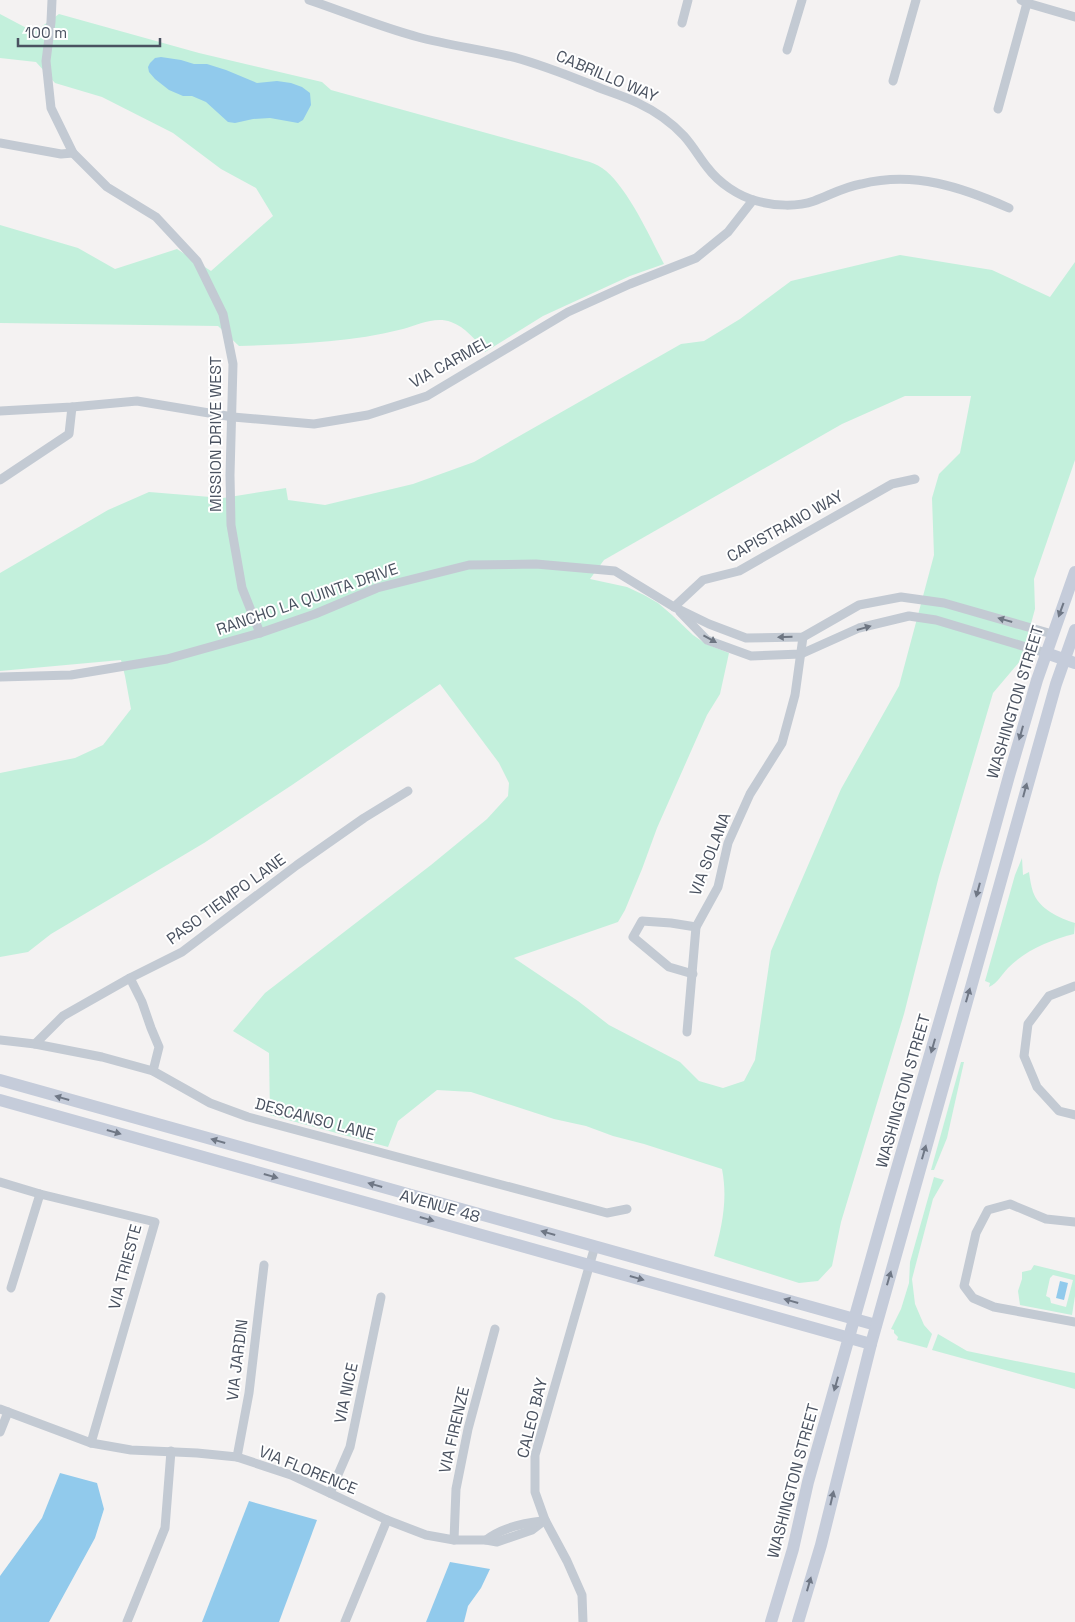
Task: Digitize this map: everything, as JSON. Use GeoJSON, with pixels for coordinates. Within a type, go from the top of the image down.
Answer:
{"type":"FeatureCollection","features":[{"type":"Feature","properties":{"kind":"main road","name":"WASHINGTON STREET"},"geometry":{"type":"LineString","coordinates":[[771,1622],[854,1318],[1017,747],[1052,634],[1075,572]]}},
{"type":"Feature","properties":{"kind":"main road"},"geometry":{"type":"LineString","coordinates":[[1052,634],[1074,637]]}},
{"type":"Feature","properties":{"kind":"main road","name":"WASHINGTON STREET"},"geometry":{"type":"LineString","coordinates":[[798,1622],[820,1545],[876,1325],[1028,780],[1056,684],[1070,661],[1074,637]]}},
{"type":"Feature","properties":{"kind":"main road"},"geometry":{"type":"LineString","coordinates":[[1046,653],[1070,661]]}},
{"type":"Feature","properties":{"kind":"main road","name":"AVENUE 48"},"geometry":{"type":"LineString","coordinates":[[0,1080],[876,1325]]}},
{"type":"Feature","properties":{"kind":"main road","name":"AVENUE 48"},"geometry":{"type":"LineString","coordinates":[[0,1100],[871,1344]]}},
{"type":"Feature","properties":{"kind":"street","name":"MISSION DRIVE WEST"},"geometry":{"type":"LineString","coordinates":[[52,0],[46,61],[51,108],[73,154],[107,187],[156,217],[197,261],[223,314],[233,364],[230,476],[231,525],[242,588],[260,633]]}},
{"type":"Feature","properties":{"kind":"street","name":"CABRILLO WAY"},"geometry":{"type":"LineString","coordinates":[[309,0],[403,33],[444,44],[483,50],[528,61],[630,99],[668,121],[684,136],[714,176],[736,192],[752,200],[772,204],[797,204],[813,201],[858,184],[893,179],[938,182],[980,195],[1010,208]]}},
{"type":"Feature","properties":{"kind":"street"},"geometry":{"type":"LineString","coordinates":[[682,23],[688,0]]}},
{"type":"Feature","properties":{"kind":"street"},"geometry":{"type":"LineString","coordinates":[[787,50],[802,0]]}},
{"type":"Feature","properties":{"kind":"street"},"geometry":{"type":"LineString","coordinates":[[893,81],[916,0]]}},
{"type":"Feature","properties":{"kind":"street"},"geometry":{"type":"LineString","coordinates":[[998,108],[1024,2],[1075,17]]}},
{"type":"Feature","properties":{"kind":"street"},"geometry":{"type":"LineString","coordinates":[[0,143],[61,154],[73,154]]}},
{"type":"Feature","properties":{"kind":"street","name":"VIA CARMEL"},"geometry":{"type":"LineString","coordinates":[[0,411],[137,401],[233,417],[314,424],[368,415],[427,396],[568,312],[630,284],[696,258],[728,232],[752,200]]}},
{"type":"Feature","properties":{"kind":"street"},"geometry":{"type":"LineString","coordinates":[[0,480],[69,434],[72,407]]}},
{"type":"Feature","properties":{"kind":"street","name":"CAPISTRANO WAY"},"geometry":{"type":"LineString","coordinates":[[674,607],[703,580],[739,571],[892,484],[915,479]]}},
{"type":"Feature","properties":{"kind":"street","name":"RANCHO LA QUINTA DRIVE"},"geometry":{"type":"LineString","coordinates":[[0,677],[81,674],[167,659],[260,633],[315,614],[377,588],[469,565],[536,564],[616,571],[674,607],[709,624],[746,638],[803,637],[859,605],[901,597],[944,602],[1052,634]]}},
{"type":"Feature","properties":{"kind":"street","name":"RANCHO LA QUINTA DRIVE"},"geometry":{"type":"LineString","coordinates":[[674,607],[707,640],[751,656],[801,654],[859,628],[909,616],[936,620],[1046,653]]}},
{"type":"Feature","properties":{"kind":"street","name":"VIA SOLANA"},"geometry":{"type":"LineString","coordinates":[[687,1032],[696,927],[718,887],[728,843],[750,794],[782,743],[795,695],[803,637]]}},
{"type":"Feature","properties":{"kind":"street","name":"PASO TIEMPO LANE"},"geometry":{"type":"LineString","coordinates":[[34,1044],[63,1016],[130,978],[182,952],[297,865],[364,818],[408,791]]}},
{"type":"Feature","properties":{"kind":"street"},"geometry":{"type":"LineString","coordinates":[[693,974],[669,967],[633,937],[642,921],[696,927]]}},
{"type":"Feature","properties":{"kind":"street"},"geometry":{"type":"LineString","coordinates":[[130,978],[142,1002],[159,1047],[153,1071]]}},
{"type":"Feature","properties":{"kind":"street"},"geometry":{"type":"LineString","coordinates":[[1075,986],[1049,996],[1033,1017],[1028,1024],[1024,1056],[1037,1087],[1059,1111],[1075,1115]]}},
{"type":"Feature","properties":{"kind":"street","name":"DESCANSO LANE"},"geometry":{"type":"LineString","coordinates":[[0,1040],[34,1044],[102,1057],[153,1071],[210,1103],[248,1117],[607,1213],[628,1209]]}},
{"type":"Feature","properties":{"kind":"street","name":"VIA TRIESTE"},"geometry":{"type":"LineString","coordinates":[[0,1182],[40,1194],[155,1222],[91,1443]]}},
{"type":"Feature","properties":{"kind":"street"},"geometry":{"type":"LineString","coordinates":[[12,1288],[40,1194]]}},
{"type":"Feature","properties":{"kind":"street"},"geometry":{"type":"LineString","coordinates":[[1075,1222],[1046,1220],[1010,1204],[988,1210],[976,1233],[964,1286],[973,1298],[994,1307],[1075,1322]]}},
{"type":"Feature","properties":{"kind":"street","name":"CALEO BAY"},"geometry":{"type":"LineString","coordinates":[[584,1622],[582,1595],[567,1561],[545,1520],[534,1492],[535,1455],[595,1246]]}},
{"type":"Feature","properties":{"kind":"street","name":"VIA JARDIN"},"geometry":{"type":"LineString","coordinates":[[237,1457],[249,1393],[264,1266]]}},
{"type":"Feature","properties":{"kind":"street","name":"VIA NICE"},"geometry":{"type":"LineString","coordinates":[[330,1493],[350,1447],[381,1297]]}},
{"type":"Feature","properties":{"kind":"street","name":"VIA FIRENZE"},"geometry":{"type":"LineString","coordinates":[[454,1540],[456,1490],[468,1428],[495,1329]]}},
{"type":"Feature","properties":{"kind":"street"},"geometry":{"type":"LineString","coordinates":[[0,1432],[4,1411]]}},
{"type":"Feature","properties":{"kind":"street","name":"VIA FLORENCE"},"geometry":{"type":"LineString","coordinates":[[4,1411],[91,1443],[131,1450],[171,1451],[237,1457],[291,1475],[388,1520],[426,1535],[454,1540],[497,1542],[532,1530],[545,1520]]}},
{"type":"Feature","properties":{"kind":"street"},"geometry":{"type":"LineString","coordinates":[[127,1622],[165,1528],[171,1451]]}},
{"type":"Feature","properties":{"kind":"street"},"geometry":{"type":"LineString","coordinates":[[345,1622],[388,1520]]}},
{"type":"Feature","properties":{"kind":"green space"},"geometry":{"type":"Polygon","coordinates":[[[0,14],[34,32],[59,14],[199,53],[322,82],[331,90],[594,164],[602,168],[620,186],[645,226],[664,264],[630,276],[543,316],[485,352],[461,327],[445,320],[427,322],[383,334],[342,340],[239,346],[218,326],[0,323],[0,225],[78,248],[115,269],[177,249],[211,271],[273,216],[256,188],[221,169],[173,133],[102,97],[55,83],[36,62],[0,58],[0,14]]]}},
{"type":"Feature","properties":{"kind":"green space"},"geometry":{"type":"Polygon","coordinates":[[[900,255],[992,270],[1050,297],[1075,262],[1075,460],[1034,579],[1035,609],[1021,660],[993,693],[939,876],[904,1014],[841,1222],[832,1266],[818,1281],[799,1283],[714,1256],[723,1213],[724,1180],[722,1169],[586,1126],[554,1119],[471,1092],[437,1090],[398,1121],[388,1147],[270,1115],[269,1053],[233,1031],[265,993],[431,865],[487,819],[508,796],[509,783],[499,763],[440,684],[204,843],[51,934],[28,952],[0,957],[0,773],[75,758],[103,745],[131,709],[121,660],[0,671],[0,573],[108,510],[149,492],[223,498],[286,488],[288,500],[325,505],[413,484],[474,462],[681,344],[704,341],[740,319],[791,281],[900,255]],[[905,396],[842,424],[604,560],[590,579],[627,587],[644,595],[658,603],[693,635],[706,644],[729,653],[720,694],[707,715],[657,828],[625,910],[618,922],[514,958],[578,1001],[609,1025],[680,1062],[699,1081],[723,1088],[744,1081],[755,1060],[771,951],[841,789],[899,686],[934,555],[932,498],[939,474],[960,453],[971,396],[905,396]]]}},
{"type":"Feature","properties":{"kind":"green space"},"geometry":{"type":"Polygon","coordinates":[[[1022,858],[1023,875],[1029,872],[1032,890],[1036,898],[1050,912],[1075,923],[1074,934],[1056,939],[1030,951],[1008,968],[989,987],[990,983],[985,981],[1015,875],[1022,858]]]}},
{"type":"Feature","properties":{"kind":"green space"},"geometry":{"type":"Polygon","coordinates":[[[961,1062],[964,1062],[947,1138],[934,1170],[931,1170],[961,1062]]]}},
{"type":"Feature","properties":{"kind":"green space"},"geometry":{"type":"Polygon","coordinates":[[[934,1177],[944,1180],[933,1199],[912,1279],[915,1304],[924,1325],[932,1334],[927,1348],[897,1340],[898,1337],[894,1330],[891,1329],[901,1309],[909,1283],[910,1262],[934,1177]]]}},
{"type":"Feature","properties":{"kind":"green space"},"geometry":{"type":"Polygon","coordinates":[[[1034,1265],[1075,1275],[1075,1296],[1072,1315],[1020,1305],[1018,1291],[1022,1272],[1031,1270],[1034,1265]],[[1053,1275],[1050,1278],[1046,1296],[1050,1298],[1051,1303],[1066,1307],[1073,1280],[1053,1275]]]}},
{"type":"Feature","properties":{"kind":"green space"},"geometry":{"type":"Polygon","coordinates":[[[938,1334],[967,1351],[1075,1373],[1075,1389],[932,1350],[938,1334]]]}},
{"type":"Feature","properties":{"kind":"water"},"geometry":{"type":"Polygon","coordinates":[[[161,57],[194,64],[207,64],[257,83],[277,81],[291,83],[302,87],[310,93],[311,105],[303,120],[298,123],[270,118],[235,123],[228,122],[206,102],[169,90],[155,79],[149,72],[148,67],[155,58],[161,57]]]}},
{"type":"Feature","properties":{"kind":"water"},"geometry":{"type":"Polygon","coordinates":[[[1060,1281],[1068,1283],[1064,1300],[1056,1298],[1060,1281]]]}},
{"type":"Feature","properties":{"kind":"water"},"geometry":{"type":"Polygon","coordinates":[[[60,1473],[97,1483],[104,1509],[95,1538],[49,1622],[0,1622],[0,1576],[42,1518],[60,1473]]]}},
{"type":"Feature","properties":{"kind":"water"},"geometry":{"type":"Polygon","coordinates":[[[249,1501],[317,1520],[279,1622],[202,1622],[249,1501]]]}},
{"type":"Feature","properties":{"kind":"water"},"geometry":{"type":"Polygon","coordinates":[[[450,1562],[490,1569],[481,1588],[468,1606],[464,1622],[426,1622],[450,1562]]]}}]}
